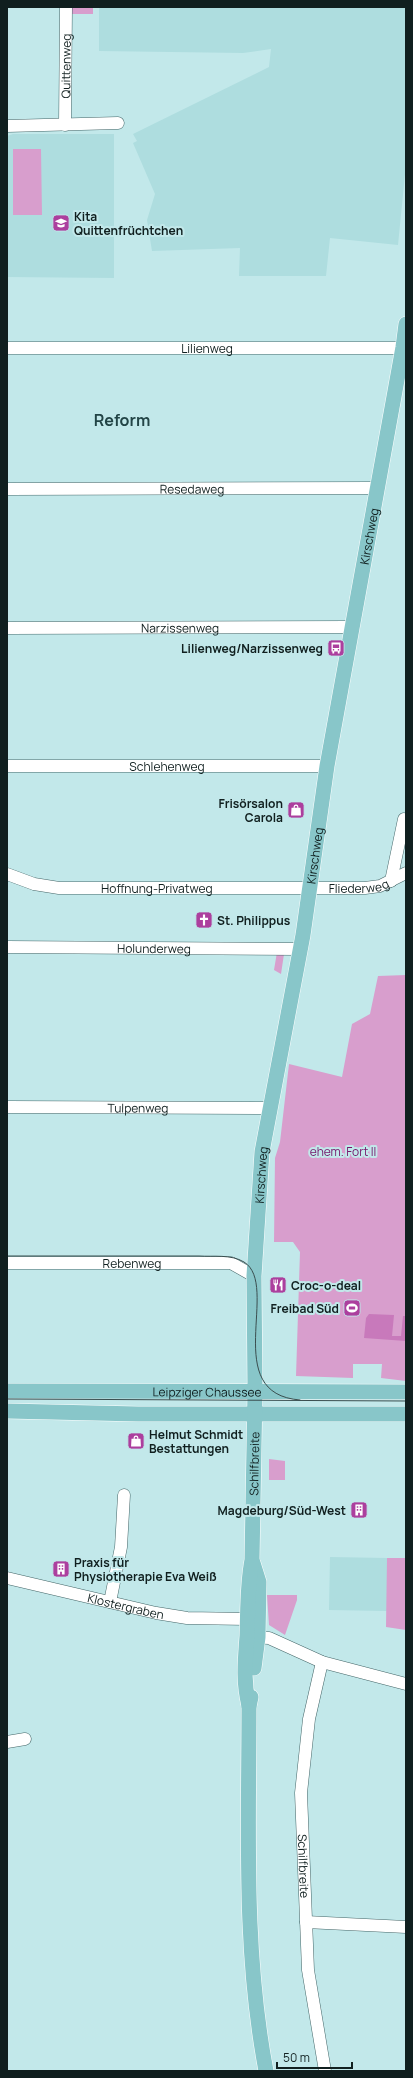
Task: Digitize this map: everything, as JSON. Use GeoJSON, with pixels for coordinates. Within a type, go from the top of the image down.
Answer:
{"type":"FeatureCollection","features":[{"type":"Feature","properties":{"kind":"main road","name":"Kirschweg"},"geometry":{"type":"LineString","coordinates":[[255,1391],[254,1276],[259,1176],[269,1108],[300,949],[327,766],[377,488],[405,348],[406,324]]}},
{"type":"Feature","properties":{"kind":"main road","name":"Schilfbreite"},"geometry":{"type":"LineString","coordinates":[[255,1391],[252,1560],[248,1582],[247,1619],[252,1637],[254,1656],[254,1683],[249,1706],[248,1893],[250,1947],[258,2032],[266,2071]]}},
{"type":"Feature","properties":{"kind":"main road","name":"Leipziger Chaussee"},"geometry":{"type":"LineString","coordinates":[[7,1392],[406,1392]]}},
{"type":"Feature","properties":{"kind":"main road","name":"Leipziger Chaussee"},"geometry":{"type":"LineString","coordinates":[[7,1411],[406,1414]]}},
{"type":"Feature","properties":{"kind":"main road","name":"Schilfbreite"},"geometry":{"type":"LineString","coordinates":[[252,1560],[259,1582],[252,1637]]}},
{"type":"Feature","properties":{"kind":"street","name":"Quittenweg"},"geometry":{"type":"LineString","coordinates":[[65,125],[66,7]]}},
{"type":"Feature","properties":{"kind":"street"},"geometry":{"type":"LineString","coordinates":[[7,126],[118,123]]}},
{"type":"Feature","properties":{"kind":"street","name":"Lilienweg"},"geometry":{"type":"LineString","coordinates":[[7,348],[405,348]]}},
{"type":"Feature","properties":{"kind":"street","name":"Resedaweg"},"geometry":{"type":"LineString","coordinates":[[7,489],[377,488]]}},
{"type":"Feature","properties":{"kind":"street","name":"Narzissenweg"},"geometry":{"type":"LineString","coordinates":[[7,628],[352,627]]}},
{"type":"Feature","properties":{"kind":"street","name":"Schlehenweg"},"geometry":{"type":"LineString","coordinates":[[7,766],[327,766]]}},
{"type":"Feature","properties":{"kind":"street"},"geometry":{"type":"LineString","coordinates":[[391,881],[404,819]]}},
{"type":"Feature","properties":{"kind":"street","name":"Fliederweg"},"geometry":{"type":"LineString","coordinates":[[309,888],[370,887],[391,881],[406,873]]}},
{"type":"Feature","properties":{"kind":"street","name":"Hoffnung-Privatweg"},"geometry":{"type":"LineString","coordinates":[[7,874],[34,884],[68,888],[309,888]]}},
{"type":"Feature","properties":{"kind":"street","name":"Holunderweg"},"geometry":{"type":"LineString","coordinates":[[7,947],[300,949]]}},
{"type":"Feature","properties":{"kind":"street","name":"Tulpenweg"},"geometry":{"type":"LineString","coordinates":[[7,1107],[269,1108]]}},
{"type":"Feature","properties":{"kind":"street","name":"Rebenweg"},"geometry":{"type":"LineString","coordinates":[[7,1263],[231,1263],[254,1276]]}},
{"type":"Feature","properties":{"kind":"street"},"geometry":{"type":"LineString","coordinates":[[110,1602],[121,1547],[124,1495]]}},
{"type":"Feature","properties":{"kind":"street","name":"Klostergraben"},"geometry":{"type":"LineString","coordinates":[[7,1578],[156,1613],[187,1618],[247,1619]]}},
{"type":"Feature","properties":{"kind":"street"},"geometry":{"type":"LineString","coordinates":[[252,1637],[268,1638],[322,1662],[406,1684]]}},
{"type":"Feature","properties":{"kind":"street","name":"Schilfbreite"},"geometry":{"type":"LineString","coordinates":[[322,1662],[308,1719],[301,1793],[308,1970],[325,2071]]}},
{"type":"Feature","properties":{"kind":"street"},"geometry":{"type":"LineString","coordinates":[[7,1742],[25,1739]]}},
{"type":"Feature","properties":{"kind":"street"},"geometry":{"type":"LineString","coordinates":[[306,1922],[406,1927]]}},
{"type":"Feature","properties":{"kind":"shaded area"},"geometry":{"type":"Polygon","coordinates":[[[99,7],[406,7],[406,164],[398,245],[330,238],[326,276],[239,276],[240,248],[152,251],[147,220],[155,194],[133,143],[137,141],[133,134],[269,67],[271,49],[243,53],[99,51],[99,7]]]}},
{"type":"Feature","properties":{"kind":"shaded area","name":"Kita Quittenfrüchtchen"},"geometry":{"type":"Polygon","coordinates":[[[13,134],[114,134],[114,278],[7,277],[7,136],[13,134]]]}},
{"type":"Feature","properties":{"kind":"shaded area"},"geometry":{"type":"Polygon","coordinates":[[[369,1314],[394,1315],[392,1336],[401,1336],[403,1316],[406,1316],[406,1341],[364,1338],[366,1318],[369,1314]]]}},
{"type":"Feature","properties":{"kind":"shaded area"},"geometry":{"type":"Polygon","coordinates":[[[330,1557],[387,1558],[387,1611],[329,1610],[330,1557]]]}},
{"type":"Feature","properties":{"kind":"green space"},"geometry":{"type":"Polygon","coordinates":[[[71,7],[93,7],[93,14],[72,14],[71,7]]]}},
{"type":"Feature","properties":{"kind":"green space"},"geometry":{"type":"Polygon","coordinates":[[[13,149],[41,149],[42,215],[13,215],[13,149]]]}},
{"type":"Feature","properties":{"kind":"green space"},"geometry":{"type":"Polygon","coordinates":[[[277,952],[284,954],[281,974],[274,970],[277,952]]]}},
{"type":"Feature","properties":{"kind":"green space","name":"ehem. Fort II"},"geometry":{"type":"Polygon","coordinates":[[[406,975],[406,1381],[381,1378],[382,1364],[353,1364],[353,1378],[296,1376],[300,1252],[293,1242],[274,1242],[275,1158],[280,1142],[289,1064],[342,1077],[352,1024],[370,1014],[378,976],[406,975]]]}},
{"type":"Feature","properties":{"kind":"green space"},"geometry":{"type":"Polygon","coordinates":[[[269,1459],[285,1461],[285,1480],[269,1480],[269,1459]]]}},
{"type":"Feature","properties":{"kind":"green space"},"geometry":{"type":"Polygon","coordinates":[[[387,1558],[406,1558],[406,1630],[386,1627],[387,1558]]]}},
{"type":"Feature","properties":{"kind":"green space"},"geometry":{"type":"Polygon","coordinates":[[[267,1595],[297,1595],[297,1600],[285,1635],[269,1625],[267,1595]]]}},
{"type":"Feature","properties":{"kind":"tram line"},"geometry":{"type":"LineString","coordinates":[[7,1256],[216,1256],[239,1259],[244,1262],[254,1274],[257,1292],[256,1360],[262,1379],[276,1393],[300,1400]]}},
{"type":"Feature","properties":{"kind":"tram line"},"geometry":{"type":"LineString","coordinates":[[7,1399],[406,1401]]}},
{"type":"Feature","properties":{"kind":"place","name":"Kita Quittenfrüchtchen"},"geometry":{"type":"Point","coordinates":[61,223]}},
{"type":"Feature","properties":{"kind":"place","name":"Lilienweg/Narzissenweg"},"geometry":{"type":"Point","coordinates":[336,648]}},
{"type":"Feature","properties":{"kind":"place","name":"Frisörsalon Carola"},"geometry":{"type":"Point","coordinates":[296,810]}},
{"type":"Feature","properties":{"kind":"place","name":"St. Philippus"},"geometry":{"type":"Point","coordinates":[204,920]}},
{"type":"Feature","properties":{"kind":"place","name":"Croc-o-deal"},"geometry":{"type":"Point","coordinates":[278,1285]}},
{"type":"Feature","properties":{"kind":"place","name":"Freibad Süd"},"geometry":{"type":"Point","coordinates":[352,1308]}},
{"type":"Feature","properties":{"kind":"place","name":"Helmut Schmidt Bestattungen"},"geometry":{"type":"Point","coordinates":[136,1441]}},
{"type":"Feature","properties":{"kind":"place","name":"Magdeburg/Süd-West"},"geometry":{"type":"Point","coordinates":[359,1510]}},
{"type":"Feature","properties":{"kind":"place","name":"Praxis für Physiotherapie Eva Weiß"},"geometry":{"type":"Point","coordinates":[61,1569]}},
{"type":"Feature","properties":{"kind":"district","name":"Reform"},"geometry":{"type":"Point","coordinates":[122,420]}}]}
